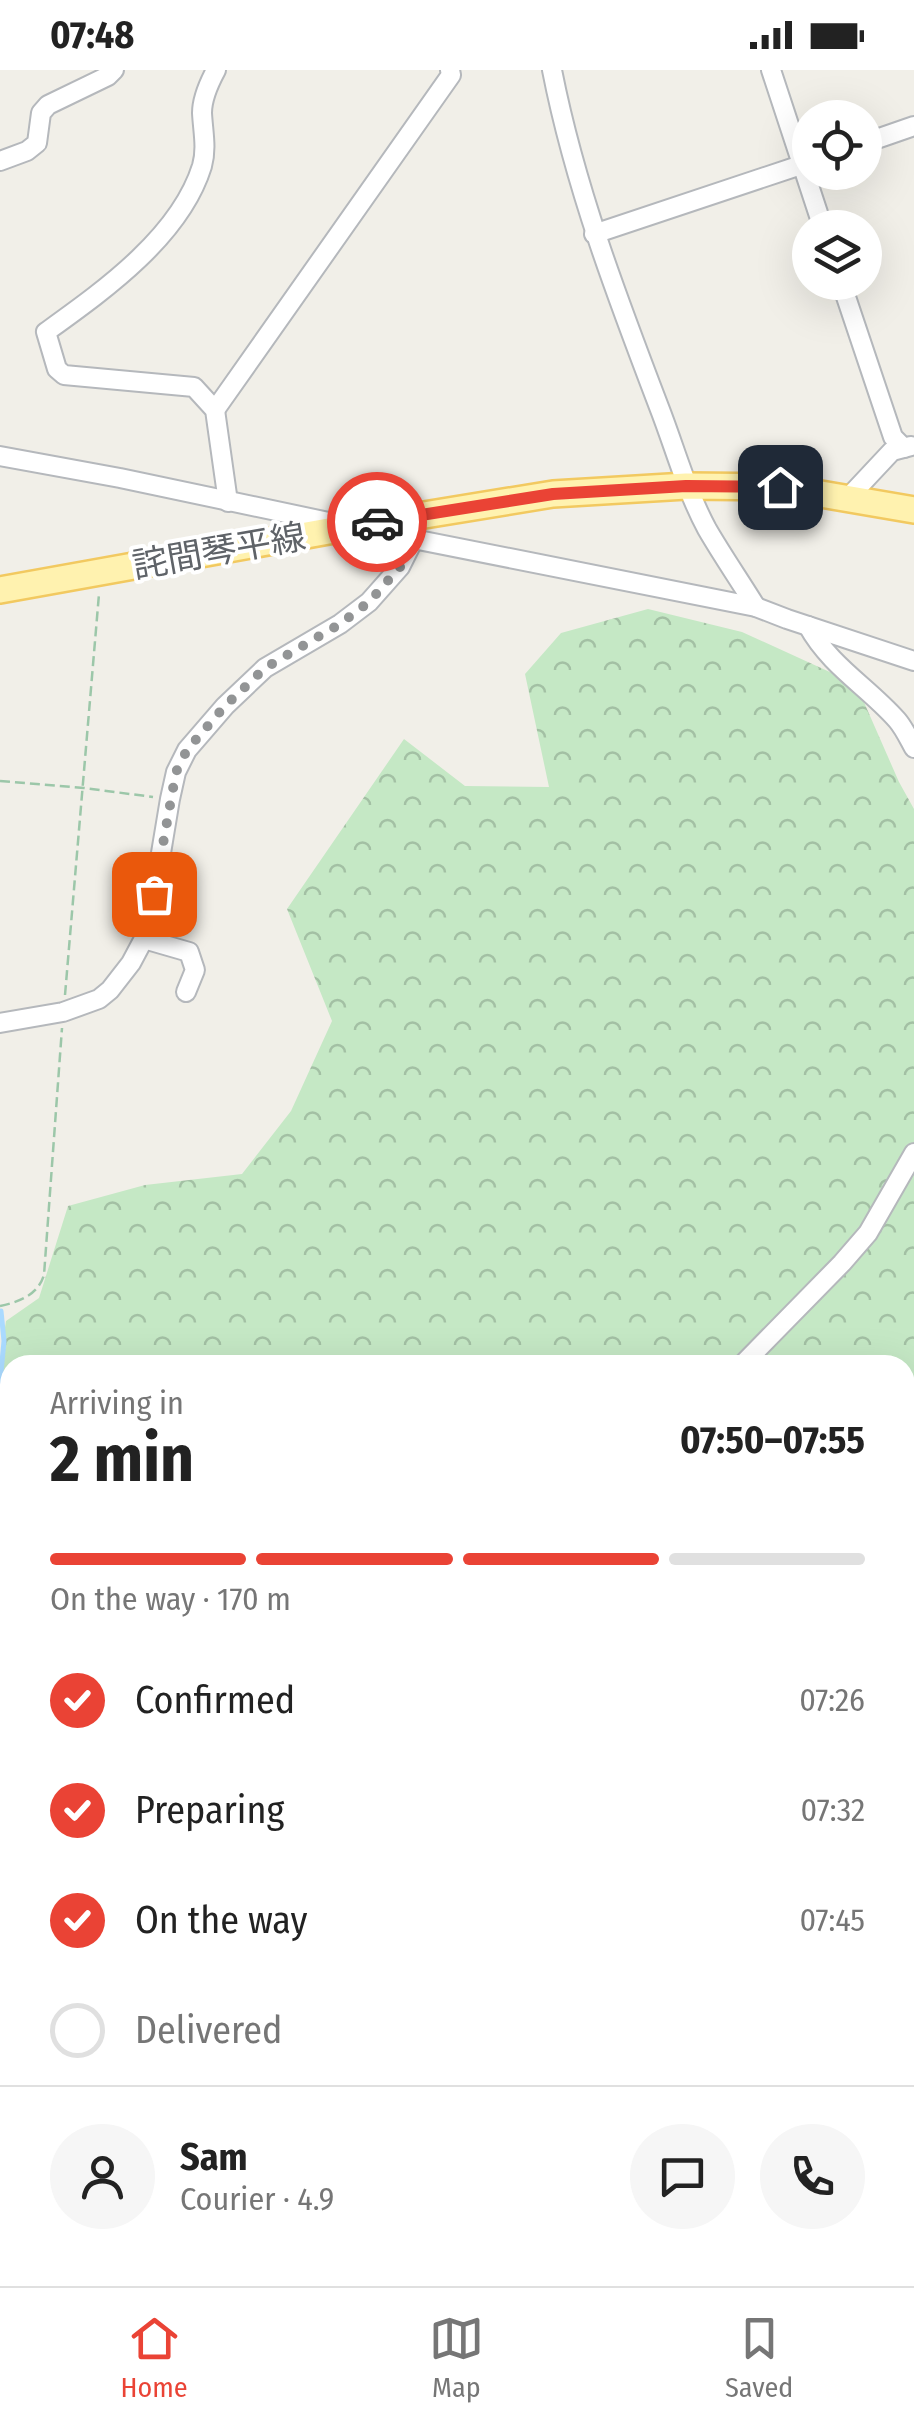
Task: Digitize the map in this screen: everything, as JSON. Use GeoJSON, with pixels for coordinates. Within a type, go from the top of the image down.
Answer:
{"type":"FeatureCollection","features":[{"type":"Feature","properties":{"kind":"main road","name":"詫間琴平線"},"geometry":{"type":"LineString","coordinates":[[0,590],[553,494],[686,486],[780,487],[914,510]]}},
{"type":"Feature","properties":{"kind":"street"},"geometry":{"type":"LineString","coordinates":[[0,161],[37,143],[41,113],[48,105],[114,70]]}},
{"type":"Feature","properties":{"kind":"street"},"geometry":{"type":"LineString","coordinates":[[216,70],[202,110],[206,138],[202,166],[168,227],[107,289],[46,332],[57,369],[64,376],[194,387],[215,410],[228,502]]}},
{"type":"Feature","properties":{"kind":"street"},"geometry":{"type":"LineString","coordinates":[[215,410],[451,75],[450,70]]}},
{"type":"Feature","properties":{"kind":"street"},"geometry":{"type":"LineString","coordinates":[[552,70],[594,234],[686,486],[756,607]]}},
{"type":"Feature","properties":{"kind":"street"},"geometry":{"type":"LineString","coordinates":[[771,70],[792,126]]}},
{"type":"Feature","properties":{"kind":"street"},"geometry":{"type":"LineString","coordinates":[[882,137],[914,126]]}},
{"type":"Feature","properties":{"kind":"street"},"geometry":{"type":"LineString","coordinates":[[594,234],[792,168]]}},
{"type":"Feature","properties":{"kind":"street"},"geometry":{"type":"LineString","coordinates":[[847,300],[893,437],[909,446]]}},
{"type":"Feature","properties":{"kind":"street"},"geometry":{"type":"LineString","coordinates":[[848,498],[892,451],[909,446]]}},
{"type":"Feature","properties":{"kind":"street"},"geometry":{"type":"LineString","coordinates":[[0,456],[756,607],[914,661]]}},
{"type":"Feature","properties":{"kind":"street"},"geometry":{"type":"LineString","coordinates":[[0,1023],[63,1012],[100,999],[130,964],[148,931],[170,799],[176,772],[187,750],[265,668],[340,624],[369,602],[400,567],[414,539]]}},
{"type":"Feature","properties":{"kind":"street"},"geometry":{"type":"LineString","coordinates":[[808,626],[818,645],[839,668],[900,723],[914,748]]}},
{"type":"Feature","properties":{"kind":"street"},"geometry":{"type":"LineString","coordinates":[[144,938],[189,952],[194,970],[186,992]]}},
{"type":"Feature","properties":{"kind":"street"},"geometry":{"type":"LineString","coordinates":[[752,1355],[868,1233],[914,1153]]}},
{"type":"Feature","properties":{"kind":"path"},"geometry":{"type":"LineString","coordinates":[[0,1306],[34,1291],[41,1284],[46,1264],[100,573]]}},
{"type":"Feature","properties":{"kind":"path"},"geometry":{"type":"LineString","coordinates":[[0,781],[170,799]]}},
{"type":"Feature","properties":{"kind":"green space"},"geometry":{"type":"Polygon","coordinates":[[[648,609],[742,632],[856,684],[914,809],[914,1355],[1,1355],[6,1321],[39,1298],[68,1206],[145,1185],[242,1174],[291,1111],[332,1021],[287,909],[404,739],[465,786],[549,787],[525,674],[561,633],[648,609]]]}},
{"type":"Feature","properties":{"kind":"waterway"},"geometry":{"type":"LineString","coordinates":[[1,1311],[3,1355]]}},
{"type":"Feature","properties":{"kind":"waterway"},"geometry":{"type":"LineString","coordinates":[[0,1386],[0,1413]]}},
{"type":"Feature","properties":{"kind":"way so far"},"geometry":{"type":"LineString","coordinates":[[154,894],[176,772],[187,750],[265,668],[340,624],[369,602],[400,567],[414,539],[351,527],[377,522]]}},
{"type":"Feature","properties":{"kind":"route"},"geometry":{"type":"LineString","coordinates":[[377,522],[553,494],[686,486],[780,487]]}}]}
